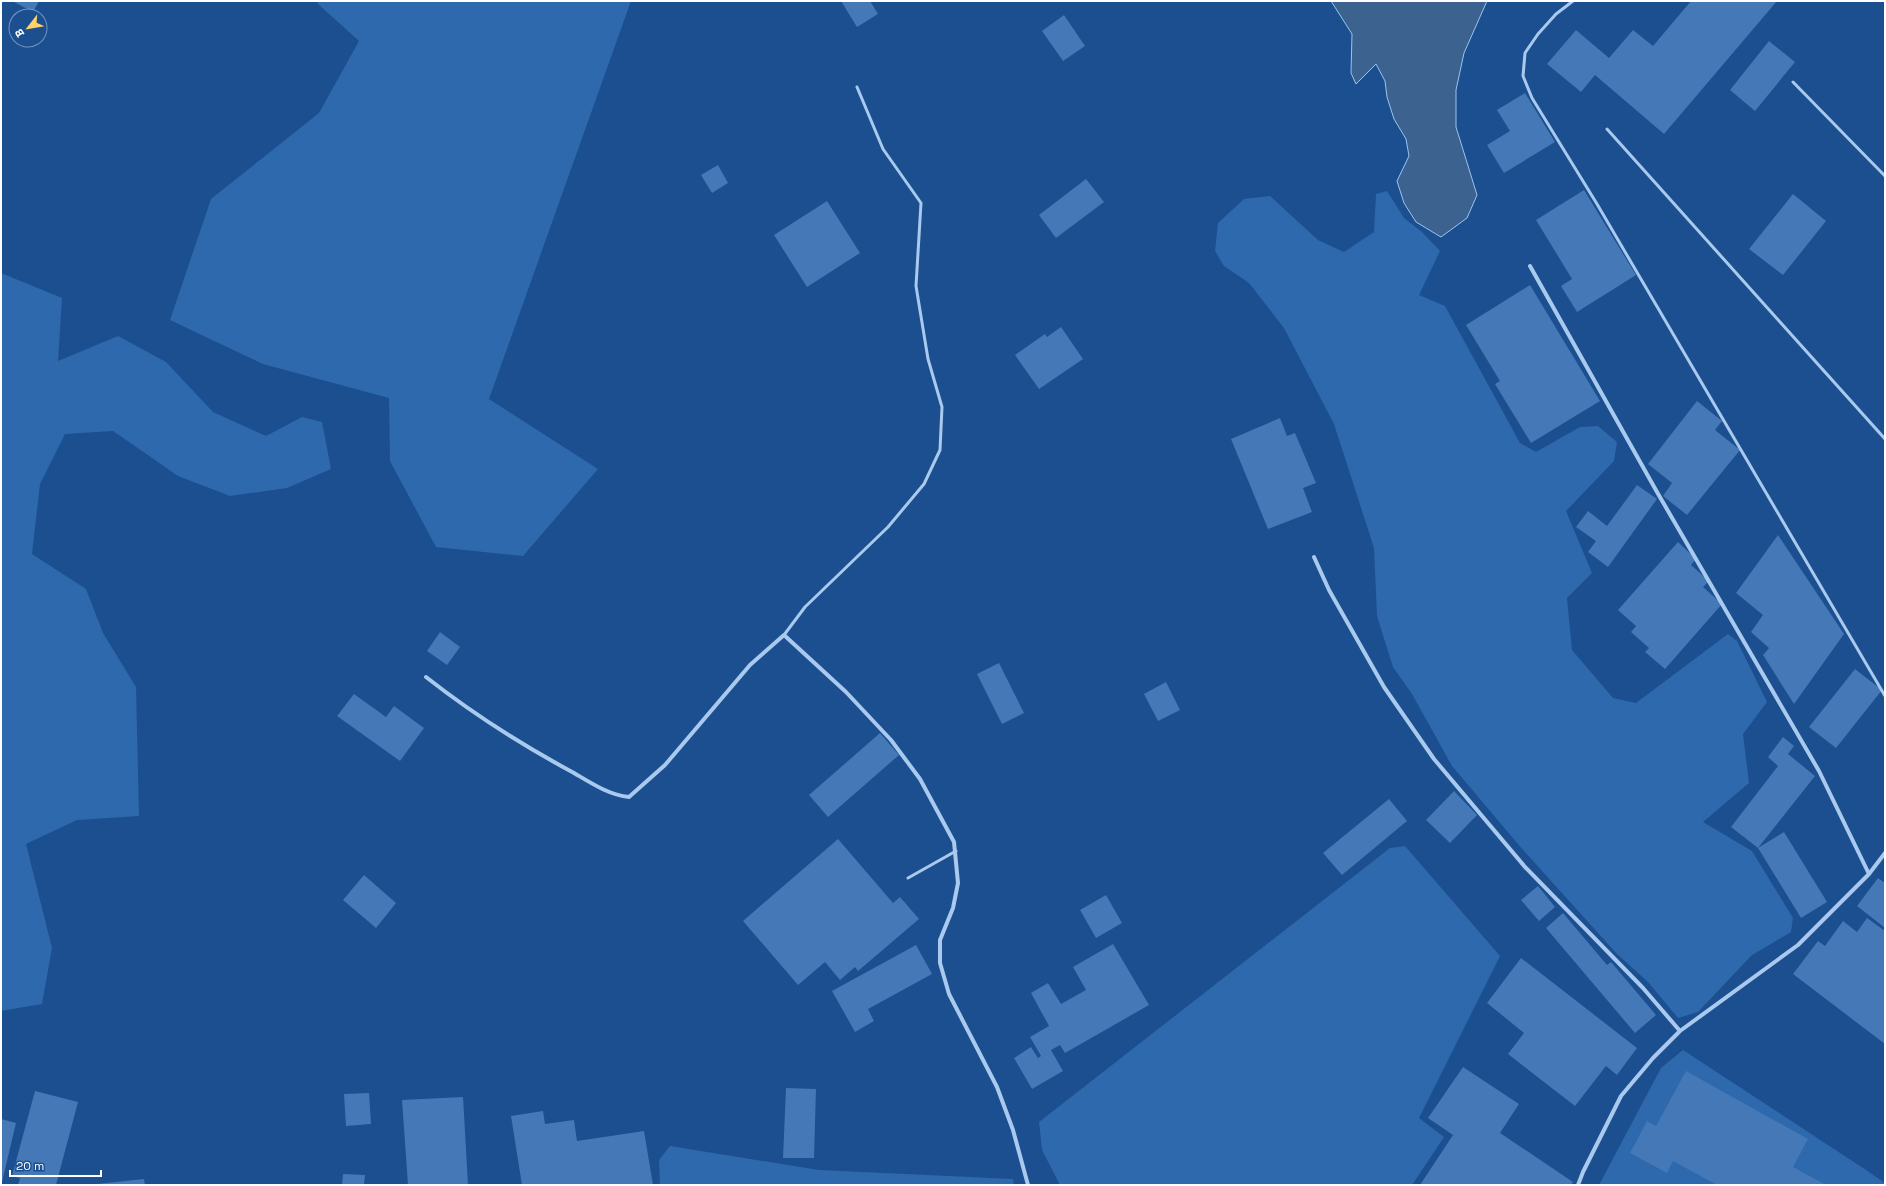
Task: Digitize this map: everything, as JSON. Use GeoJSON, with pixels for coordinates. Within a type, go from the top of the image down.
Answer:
{"type":"FeatureCollection","features":[{"type":"Feature","properties":{"kind":"street"},"geometry":{"type":"LineString","coordinates":[[1530,266],[1657,492],[1819,771],[1869,874]]}},
{"type":"Feature","properties":{"kind":"street"},"geometry":{"type":"LineString","coordinates":[[1314,558],[1384,688],[1434,759],[1525,867],[1643,988],[1680,1031]]}},
{"type":"Feature","properties":{"kind":"street"},"geometry":{"type":"LineString","coordinates":[[426,677],[462,705],[540,755],[607,791],[619,796],[629,797],[665,765],[750,665],[784,635],[846,692],[891,740],[920,779],[954,842],[958,882],[953,908],[940,940],[940,962],[949,994],[997,1087],[1013,1130],[1028,1185]]}},
{"type":"Feature","properties":{"kind":"street"},"geometry":{"type":"LineString","coordinates":[[1578,1185],[1621,1096],[1653,1058],[1680,1031],[1798,945],[1869,874],[1885,853]]}},
{"type":"Feature","properties":{"kind":"lane"},"geometry":{"type":"LineString","coordinates":[[1573,1],[1556,14],[1538,34],[1525,54],[1523,76],[1532,98],[1597,204],[1885,696]]}},
{"type":"Feature","properties":{"kind":"lane"},"geometry":{"type":"LineString","coordinates":[[1793,82],[1885,176]]}},
{"type":"Feature","properties":{"kind":"lane"},"geometry":{"type":"LineString","coordinates":[[784,635],[805,607],[888,527],[924,484],[940,450],[942,407],[928,359],[916,286],[921,203],[883,149],[857,87]]}},
{"type":"Feature","properties":{"kind":"lane"},"geometry":{"type":"LineString","coordinates":[[1607,129],[1885,439]]}},
{"type":"Feature","properties":{"kind":"lane"},"geometry":{"type":"LineString","coordinates":[[908,878],[956,851]]}},
{"type":"Feature","properties":{"kind":"shaded area"},"geometry":{"type":"Polygon","coordinates":[[[317,1],[631,1],[489,399],[598,469],[523,556],[436,547],[390,461],[389,398],[263,364],[170,320],[211,199],[319,113],[359,41],[318,4],[317,1]]]}},
{"type":"Feature","properties":{"kind":"shaded area"},"geometry":{"type":"Polygon","coordinates":[[[1331,1],[1487,1],[1464,53],[1456,90],[1456,127],[1477,195],[1467,218],[1441,237],[1416,222],[1404,203],[1397,181],[1409,156],[1406,139],[1394,119],[1387,97],[1385,81],[1376,64],[1356,84],[1351,73],[1352,34],[1331,1]]]}},
{"type":"Feature","properties":{"kind":"shaded area"},"geometry":{"type":"Polygon","coordinates":[[[1387,191],[1404,218],[1422,232],[1440,251],[1419,295],[1445,306],[1520,443],[1536,452],[1580,427],[1598,426],[1617,442],[1614,461],[1566,511],[1592,573],[1567,598],[1572,650],[1613,698],[1636,703],[1728,634],[1737,641],[1767,702],[1743,734],[1749,783],[1703,822],[1752,851],[1793,918],[1791,932],[1752,955],[1698,1012],[1678,1018],[1648,982],[1617,954],[1523,850],[1452,766],[1412,694],[1393,667],[1377,616],[1374,548],[1334,424],[1284,328],[1249,283],[1224,266],[1215,251],[1218,223],[1244,199],[1270,196],[1318,240],[1344,252],[1374,232],[1376,194],[1387,191]]]}},
{"type":"Feature","properties":{"kind":"shaded area"},"geometry":{"type":"Polygon","coordinates":[[[1,273],[62,298],[58,361],[118,336],[166,362],[213,412],[266,436],[302,417],[322,422],[331,469],[287,488],[230,496],[178,476],[113,431],[65,434],[40,484],[32,554],[86,589],[103,633],[136,687],[139,816],[77,820],[26,844],[52,948],[42,1004],[1,1011],[1,273]]]}},
{"type":"Feature","properties":{"kind":"shaded area"},"geometry":{"type":"Polygon","coordinates":[[[1405,846],[1500,956],[1419,1118],[1444,1137],[1412,1185],[1060,1185],[1042,1150],[1039,1122],[1390,848],[1405,846]]]}},
{"type":"Feature","properties":{"kind":"shaded area"},"geometry":{"type":"Polygon","coordinates":[[[1683,1050],[1863,1168],[1885,1183],[1885,1185],[1599,1185],[1661,1068],[1683,1050]]]}},
{"type":"Feature","properties":{"kind":"shaded area"},"geometry":{"type":"Polygon","coordinates":[[[670,1146],[819,1170],[1013,1179],[1014,1185],[660,1185],[659,1160],[670,1146]]]}},
{"type":"Feature","properties":{"kind":"building"},"geometry":{"type":"Polygon","coordinates":[[[12,1],[39,1],[35,8],[25,8],[12,1]]]}},
{"type":"Feature","properties":{"kind":"building"},"geometry":{"type":"Polygon","coordinates":[[[841,1],[870,1],[878,14],[857,27],[841,1]]]}},
{"type":"Feature","properties":{"kind":"building"},"geometry":{"type":"Polygon","coordinates":[[[1691,1],[1777,1],[1664,134],[1595,75],[1581,92],[1547,64],[1576,30],[1609,58],[1633,30],[1653,46],[1691,1]]]}},
{"type":"Feature","properties":{"kind":"building"},"geometry":{"type":"Polygon","coordinates":[[[1064,15],[1085,46],[1063,61],[1042,31],[1064,15]]]}},
{"type":"Feature","properties":{"kind":"building"},"geometry":{"type":"Polygon","coordinates":[[[1769,41],[1795,62],[1755,111],[1730,90],[1769,41]]]}},
{"type":"Feature","properties":{"kind":"building"},"geometry":{"type":"Polygon","coordinates":[[[1525,93],[1555,142],[1504,173],[1487,145],[1510,131],[1497,110],[1525,93]]]}},
{"type":"Feature","properties":{"kind":"building"},"geometry":{"type":"Polygon","coordinates":[[[718,165],[728,183],[712,193],[701,175],[718,165]]]}},
{"type":"Feature","properties":{"kind":"building"},"geometry":{"type":"Polygon","coordinates":[[[1086,179],[1104,202],[1056,238],[1039,215],[1086,179]]]}},
{"type":"Feature","properties":{"kind":"building"},"geometry":{"type":"Polygon","coordinates":[[[1584,190],[1636,275],[1577,312],[1561,286],[1572,279],[1536,220],[1584,190]]]}},
{"type":"Feature","properties":{"kind":"building"},"geometry":{"type":"Polygon","coordinates":[[[1793,194],[1826,221],[1783,275],[1749,249],[1793,194]]]}},
{"type":"Feature","properties":{"kind":"building"},"geometry":{"type":"Polygon","coordinates":[[[827,201],[860,253],[807,287],[774,235],[827,201]]]}},
{"type":"Feature","properties":{"kind":"building"},"geometry":{"type":"Polygon","coordinates":[[[1530,285],[1600,401],[1531,443],[1495,384],[1500,381],[1466,325],[1530,285]]]}},
{"type":"Feature","properties":{"kind":"building"},"geometry":{"type":"Polygon","coordinates":[[[1061,327],[1083,359],[1039,389],[1015,355],[1045,334],[1047,337],[1061,327]]]}},
{"type":"Feature","properties":{"kind":"building"},"geometry":{"type":"Polygon","coordinates":[[[1697,401],[1722,421],[1715,430],[1740,450],[1687,515],[1663,496],[1672,483],[1648,464],[1697,401]]]}},
{"type":"Feature","properties":{"kind":"building"},"geometry":{"type":"Polygon","coordinates":[[[1280,418],[1287,436],[1295,433],[1316,483],[1303,488],[1312,512],[1268,529],[1231,439],[1280,418]]]}},
{"type":"Feature","properties":{"kind":"building"},"geometry":{"type":"Polygon","coordinates":[[[1637,485],[1657,499],[1608,567],[1588,552],[1596,541],[1576,527],[1588,511],[1607,526],[1637,485]]]}},
{"type":"Feature","properties":{"kind":"building"},"geometry":{"type":"Polygon","coordinates":[[[1778,535],[1844,634],[1794,704],[1763,655],[1769,648],[1751,632],[1763,615],[1736,593],[1778,535]]]}},
{"type":"Feature","properties":{"kind":"building"},"geometry":{"type":"Polygon","coordinates":[[[1678,542],[1696,559],[1691,565],[1709,581],[1703,587],[1722,604],[1665,669],[1645,652],[1649,648],[1631,632],[1636,626],[1618,610],[1678,542]]]}},
{"type":"Feature","properties":{"kind":"building"},"geometry":{"type":"Polygon","coordinates":[[[440,632],[460,647],[447,665],[427,651],[440,632]]]}},
{"type":"Feature","properties":{"kind":"building"},"geometry":{"type":"Polygon","coordinates":[[[999,663],[1024,713],[1002,724],[977,674],[999,663]]]}},
{"type":"Feature","properties":{"kind":"building"},"geometry":{"type":"Polygon","coordinates":[[[1855,669],[1882,690],[1836,748],[1809,727],[1855,669]]]}},
{"type":"Feature","properties":{"kind":"building"},"geometry":{"type":"Polygon","coordinates":[[[1166,682],[1180,710],[1158,721],[1144,694],[1166,682]]]}},
{"type":"Feature","properties":{"kind":"building"},"geometry":{"type":"Polygon","coordinates":[[[354,694],[386,717],[394,706],[424,728],[400,761],[337,716],[354,694]]]}},
{"type":"Feature","properties":{"kind":"building"},"geometry":{"type":"Polygon","coordinates":[[[880,733],[899,755],[828,817],[809,795],[880,733]]]}},
{"type":"Feature","properties":{"kind":"building"},"geometry":{"type":"Polygon","coordinates":[[[1783,737],[1794,746],[1788,754],[1815,776],[1758,848],[1731,827],[1778,766],[1768,757],[1783,737]]]}},
{"type":"Feature","properties":{"kind":"building"},"geometry":{"type":"Polygon","coordinates":[[[1454,791],[1477,815],[1450,843],[1426,820],[1454,791]]]}},
{"type":"Feature","properties":{"kind":"building"},"geometry":{"type":"Polygon","coordinates":[[[1389,799],[1407,821],[1342,875],[1323,853],[1389,799]]]}},
{"type":"Feature","properties":{"kind":"building"},"geometry":{"type":"Polygon","coordinates":[[[1784,832],[1827,902],[1801,918],[1758,848],[1784,832]]]}},
{"type":"Feature","properties":{"kind":"building"},"geometry":{"type":"Polygon","coordinates":[[[838,839],[893,903],[900,897],[919,919],[858,971],[855,967],[840,980],[825,962],[798,985],[743,921],[838,839]]]}},
{"type":"Feature","properties":{"kind":"building"},"geometry":{"type":"Polygon","coordinates":[[[364,875],[396,903],[376,928],[343,900],[364,875]]]}},
{"type":"Feature","properties":{"kind":"building"},"geometry":{"type":"Polygon","coordinates":[[[1878,878],[1885,883],[1885,928],[1857,906],[1878,878]]]}},
{"type":"Feature","properties":{"kind":"building"},"geometry":{"type":"Polygon","coordinates":[[[1538,886],[1555,907],[1539,921],[1521,900],[1538,886]]]}},
{"type":"Feature","properties":{"kind":"building"},"geometry":{"type":"Polygon","coordinates":[[[1106,895],[1122,923],[1096,938],[1080,910],[1106,895]]]}},
{"type":"Feature","properties":{"kind":"building"},"geometry":{"type":"Polygon","coordinates":[[[1563,913],[1607,965],[1611,962],[1656,1015],[1635,1033],[1546,928],[1563,913]]]}},
{"type":"Feature","properties":{"kind":"building"},"geometry":{"type":"Polygon","coordinates":[[[1867,918],[1885,931],[1885,1044],[1793,974],[1818,941],[1825,946],[1843,921],[1857,932],[1867,918]]]}},
{"type":"Feature","properties":{"kind":"building"},"geometry":{"type":"Polygon","coordinates":[[[1113,944],[1149,1005],[1065,1053],[1060,1045],[1051,1050],[1063,1071],[1032,1089],[1014,1058],[1031,1047],[1038,1058],[1041,1056],[1030,1037],[1049,1026],[1031,993],[1048,983],[1061,1004],[1086,990],[1073,967],[1113,944]]]}},
{"type":"Feature","properties":{"kind":"building"},"geometry":{"type":"Polygon","coordinates":[[[916,945],[932,974],[868,1009],[874,1021],[855,1032],[832,991],[916,945]]]}},
{"type":"Feature","properties":{"kind":"building"},"geometry":{"type":"Polygon","coordinates":[[[1521,958],[1637,1048],[1617,1075],[1606,1066],[1575,1106],[1508,1054],[1524,1033],[1487,1003],[1521,958]]]}},
{"type":"Feature","properties":{"kind":"building"},"geometry":{"type":"Polygon","coordinates":[[[1463,1067],[1519,1104],[1500,1133],[1573,1182],[1571,1185],[1420,1185],[1453,1135],[1428,1118],[1463,1067]]]}},
{"type":"Feature","properties":{"kind":"building"},"geometry":{"type":"Polygon","coordinates":[[[1686,1071],[1808,1139],[1793,1167],[1826,1185],[1717,1185],[1673,1161],[1667,1173],[1630,1153],[1647,1121],[1656,1126],[1686,1071]]]}},
{"type":"Feature","properties":{"kind":"building"},"geometry":{"type":"Polygon","coordinates":[[[786,1088],[816,1089],[814,1158],[783,1158],[786,1088]]]}},
{"type":"Feature","properties":{"kind":"building"},"geometry":{"type":"Polygon","coordinates":[[[35,1091],[78,1102],[56,1185],[18,1185],[20,1178],[12,1176],[35,1091]]]}},
{"type":"Feature","properties":{"kind":"building"},"geometry":{"type":"Polygon","coordinates":[[[369,1093],[371,1124],[346,1126],[344,1094],[369,1093]]]}},
{"type":"Feature","properties":{"kind":"building"},"geometry":{"type":"Polygon","coordinates":[[[463,1097],[468,1185],[408,1185],[402,1100],[463,1097]]]}},
{"type":"Feature","properties":{"kind":"building"},"geometry":{"type":"Polygon","coordinates":[[[543,1111],[545,1124],[574,1120],[577,1141],[644,1131],[653,1185],[522,1185],[511,1116],[543,1111]]]}},
{"type":"Feature","properties":{"kind":"building"},"geometry":{"type":"Polygon","coordinates":[[[1,1119],[16,1123],[2,1182],[1,1182],[1,1119]]]}},
{"type":"Feature","properties":{"kind":"building"},"geometry":{"type":"Polygon","coordinates":[[[343,1174],[365,1175],[364,1185],[342,1185],[343,1174]]]}},
{"type":"Feature","properties":{"kind":"building"},"geometry":{"type":"Polygon","coordinates":[[[144,1179],[145,1185],[97,1185],[97,1184],[144,1179]]]}}]}
